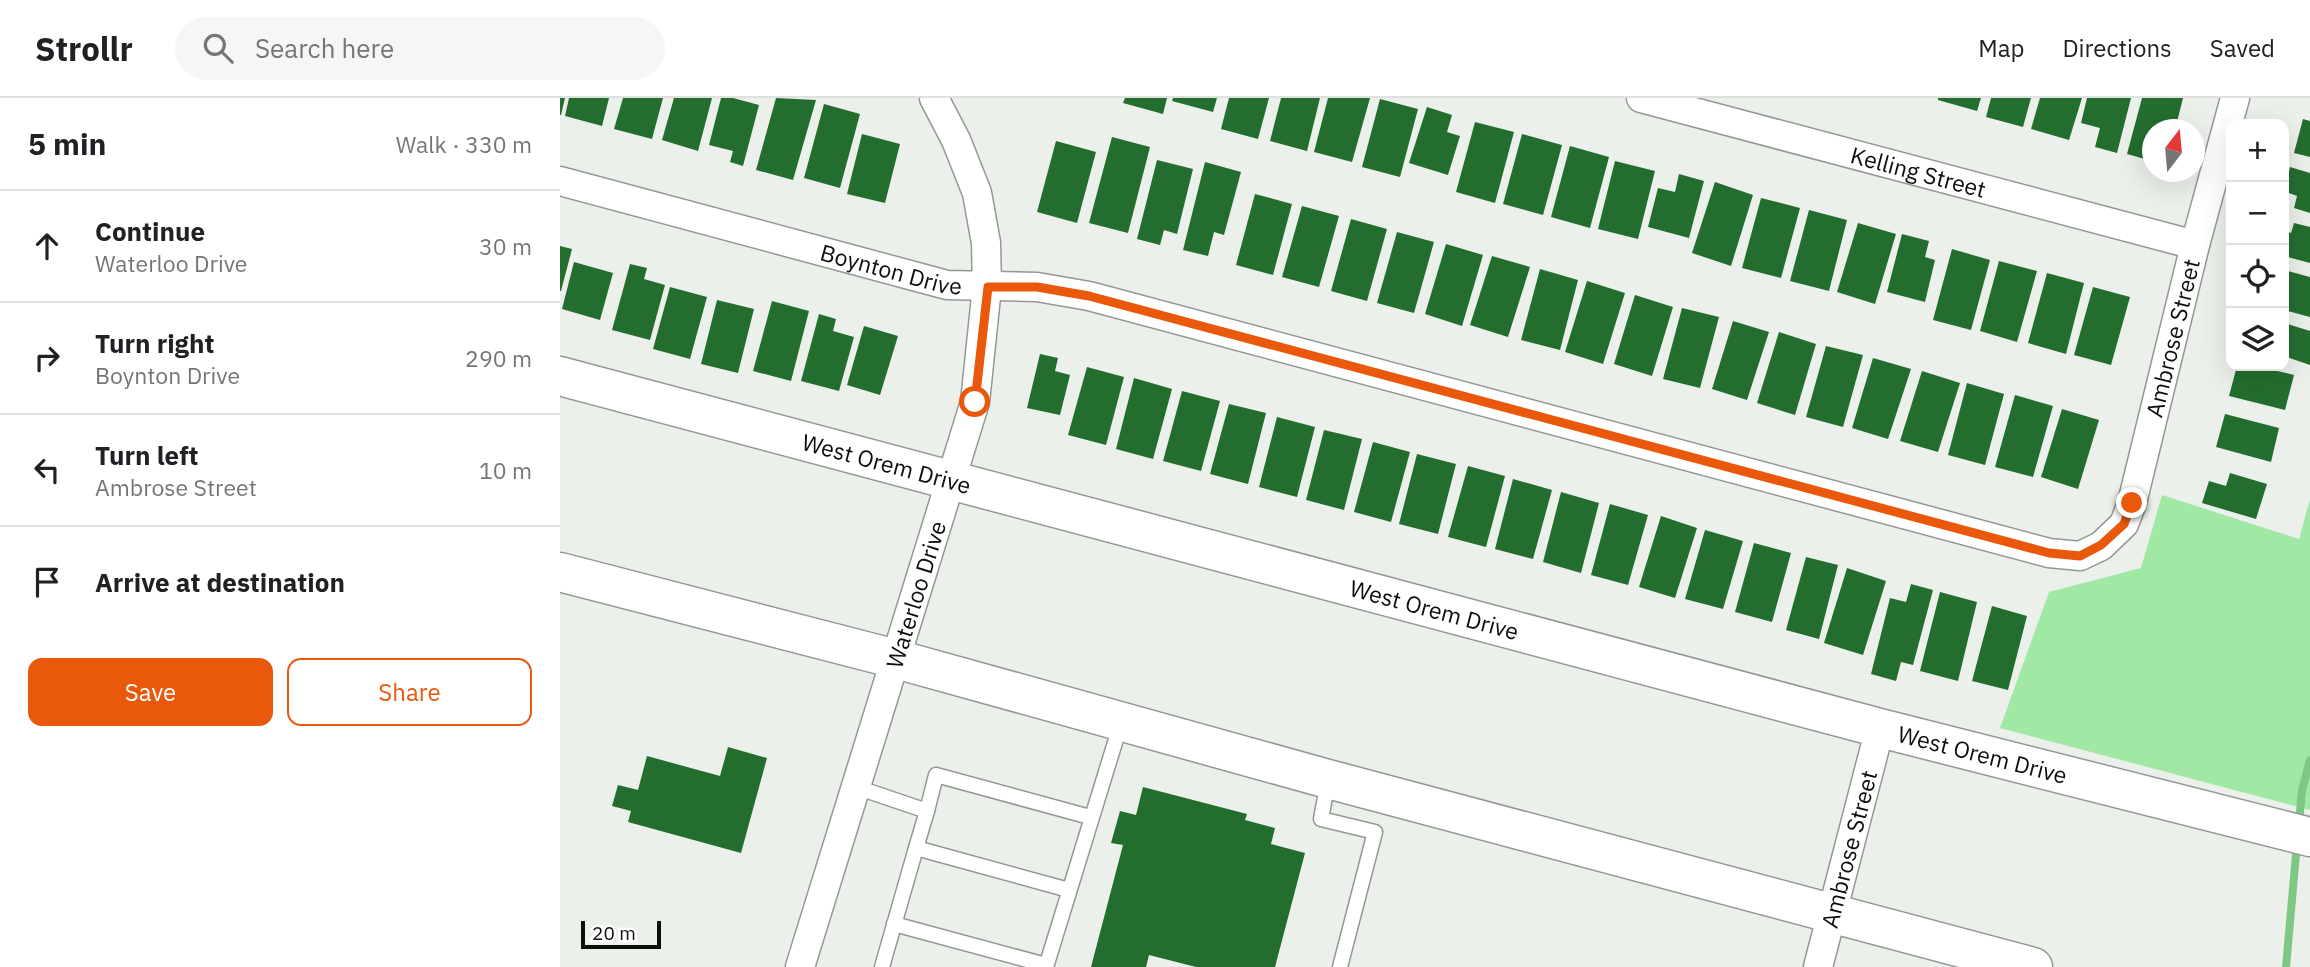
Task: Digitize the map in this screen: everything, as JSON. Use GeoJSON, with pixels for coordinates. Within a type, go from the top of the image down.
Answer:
{"type":"FeatureCollection","features":[{"type":"Feature","properties":{"kind":"main road","name":"West Orem Drive"},"geometry":{"type":"LineString","coordinates":[[560,376],[1880,729],[2310,837]]}},
{"type":"Feature","properties":{"kind":"main road"},"geometry":{"type":"LineString","coordinates":[[560,572],[896,659],[1328,779],[2033,967]]}},
{"type":"Feature","properties":{"kind":"street","name":"Waterloo Drive"},"geometry":{"type":"LineString","coordinates":[[800,967],[975,402],[988,287],[986,243],[977,193],[956,140],[934,98]]}},
{"type":"Feature","properties":{"kind":"street","name":"Kelling Street"},"geometry":{"type":"LineString","coordinates":[[1641,98],[2195,245]]}},
{"type":"Feature","properties":{"kind":"street","name":"Ambrose Street"},"geometry":{"type":"LineString","coordinates":[[2080,556],[2101,545],[2124,524],[2132,503],[2195,245],[2235,98]]}},
{"type":"Feature","properties":{"kind":"street","name":"Boynton Drive"},"geometry":{"type":"LineString","coordinates":[[560,181],[947,285],[1037,287],[1089,296],[2035,550],[2080,556]]}},
{"type":"Feature","properties":{"kind":"street","name":"Ambrose Street"},"geometry":{"type":"LineString","coordinates":[[1818,967],[1880,729]]}},
{"type":"Feature","properties":{"kind":"lane"},"geometry":{"type":"LineString","coordinates":[[894,924],[1046,966],[1090,817],[1122,722]]}},
{"type":"Feature","properties":{"kind":"lane"},"geometry":{"type":"LineString","coordinates":[[882,967],[936,775],[1090,817]]}},
{"type":"Feature","properties":{"kind":"lane"},"geometry":{"type":"LineString","coordinates":[[1328,779],[1321,818],[1375,832],[1340,967]]}},
{"type":"Feature","properties":{"kind":"lane"},"geometry":{"type":"LineString","coordinates":[[856,788],[927,811]]}},
{"type":"Feature","properties":{"kind":"lane"},"geometry":{"type":"LineString","coordinates":[[916,848],[1069,890]]}},
{"type":"Feature","properties":{"kind":"green space"},"geometry":{"type":"Polygon","coordinates":[[[2162,495],[2299,539],[2310,499],[2310,810],[2000,728],[2049,592],[2141,568],[2162,495]]]}},
{"type":"Feature","properties":{"kind":"building"},"geometry":{"type":"Polygon","coordinates":[[[560,98],[565,98],[561,115],[560,115],[560,98]]]}},
{"type":"Feature","properties":{"kind":"building"},"geometry":{"type":"Polygon","coordinates":[[[569,98],[609,98],[602,126],[565,116],[569,98]]]}},
{"type":"Feature","properties":{"kind":"building"},"geometry":{"type":"Polygon","coordinates":[[[623,98],[663,98],[652,139],[614,129],[623,98]]]}},
{"type":"Feature","properties":{"kind":"building"},"geometry":{"type":"Polygon","coordinates":[[[674,98],[712,98],[698,151],[662,140],[674,98]]]}},
{"type":"Feature","properties":{"kind":"building"},"geometry":{"type":"Polygon","coordinates":[[[721,98],[733,98],[759,105],[743,166],[730,162],[733,151],[709,145],[721,98]]]}},
{"type":"Feature","properties":{"kind":"building"},"geometry":{"type":"Polygon","coordinates":[[[776,98],[816,100],[793,180],[756,170],[776,98]]]}},
{"type":"Feature","properties":{"kind":"building"},"geometry":{"type":"Polygon","coordinates":[[[1125,98],[1167,98],[1163,114],[1123,103],[1125,98]]]}},
{"type":"Feature","properties":{"kind":"building"},"geometry":{"type":"Polygon","coordinates":[[[1173,98],[1217,98],[1213,112],[1172,101],[1173,98]]]}},
{"type":"Feature","properties":{"kind":"building"},"geometry":{"type":"Polygon","coordinates":[[[1229,98],[1269,98],[1258,139],[1221,129],[1229,98]]]}},
{"type":"Feature","properties":{"kind":"building"},"geometry":{"type":"Polygon","coordinates":[[[1281,98],[1320,98],[1307,151],[1270,141],[1281,98]]]}},
{"type":"Feature","properties":{"kind":"building"},"geometry":{"type":"Polygon","coordinates":[[[1328,98],[1370,98],[1352,162],[1314,152],[1328,98]]]}},
{"type":"Feature","properties":{"kind":"building"},"geometry":{"type":"Polygon","coordinates":[[[1938,98],[1981,98],[1977,111],[1938,98]]]}},
{"type":"Feature","properties":{"kind":"building"},"geometry":{"type":"Polygon","coordinates":[[[1991,98],[2031,98],[2023,127],[1986,117],[1991,98]]]}},
{"type":"Feature","properties":{"kind":"building"},"geometry":{"type":"Polygon","coordinates":[[[2040,98],[2082,98],[2069,140],[2031,129],[2040,98]]]}},
{"type":"Feature","properties":{"kind":"building"},"geometry":{"type":"Polygon","coordinates":[[[2087,98],[2131,98],[2117,153],[2095,147],[2100,128],[2081,123],[2087,98]]]}},
{"type":"Feature","properties":{"kind":"building"},"geometry":{"type":"Polygon","coordinates":[[[2142,98],[2183,98],[2178,119],[2142,119],[2142,158],[2127,154],[2142,98]]]}},
{"type":"Feature","properties":{"kind":"building"},"geometry":{"type":"Polygon","coordinates":[[[1380,99],[1418,109],[1400,177],[1362,167],[1380,99]]]}},
{"type":"Feature","properties":{"kind":"building"},"geometry":{"type":"Polygon","coordinates":[[[824,104],[860,114],[840,188],[804,178],[824,104]]]}},
{"type":"Feature","properties":{"kind":"building"},"geometry":{"type":"Polygon","coordinates":[[[1427,107],[1452,115],[1447,132],[1460,136],[1448,175],[1409,163],[1427,107]]]}},
{"type":"Feature","properties":{"kind":"building"},"geometry":{"type":"Polygon","coordinates":[[[2303,119],[2310,121],[2310,157],[2294,153],[2303,119]]]}},
{"type":"Feature","properties":{"kind":"building"},"geometry":{"type":"Polygon","coordinates":[[[1475,122],[1514,132],[1495,203],[1456,192],[1475,122]]]}},
{"type":"Feature","properties":{"kind":"building"},"geometry":{"type":"Polygon","coordinates":[[[862,134],[900,144],[885,203],[847,194],[862,134]]]}},
{"type":"Feature","properties":{"kind":"building"},"geometry":{"type":"Polygon","coordinates":[[[1522,134],[1562,145],[1543,215],[1503,204],[1522,134]]]}},
{"type":"Feature","properties":{"kind":"building"},"geometry":{"type":"Polygon","coordinates":[[[1112,137],[1150,147],[1128,233],[1089,223],[1112,137]]]}},
{"type":"Feature","properties":{"kind":"building"},"geometry":{"type":"Polygon","coordinates":[[[1056,141],[1096,152],[1077,223],[1037,212],[1056,141]]]}},
{"type":"Feature","properties":{"kind":"building"},"geometry":{"type":"Polygon","coordinates":[[[1570,146],[1609,157],[1590,228],[1551,217],[1570,146]]]}},
{"type":"Feature","properties":{"kind":"building"},"geometry":{"type":"Polygon","coordinates":[[[1157,160],[1193,169],[1177,234],[1164,230],[1160,245],[1137,239],[1157,160]]]}},
{"type":"Feature","properties":{"kind":"building"},"geometry":{"type":"Polygon","coordinates":[[[1615,161],[1655,171],[1638,239],[1598,229],[1615,161]]]}},
{"type":"Feature","properties":{"kind":"building"},"geometry":{"type":"Polygon","coordinates":[[[1205,162],[1241,172],[1224,235],[1214,232],[1208,256],[1183,250],[1205,162]]]}},
{"type":"Feature","properties":{"kind":"building"},"geometry":{"type":"Polygon","coordinates":[[[2290,167],[2310,173],[2310,213],[2294,208],[2297,196],[2289,193],[2290,167]]]}},
{"type":"Feature","properties":{"kind":"building"},"geometry":{"type":"Polygon","coordinates":[[[1679,174],[1704,181],[1689,238],[1648,227],[1658,188],[1675,192],[1679,174]]]}},
{"type":"Feature","properties":{"kind":"building"},"geometry":{"type":"Polygon","coordinates":[[[1715,182],[1753,195],[1731,266],[1692,253],[1715,182]]]}},
{"type":"Feature","properties":{"kind":"building"},"geometry":{"type":"Polygon","coordinates":[[[1255,194],[1292,204],[1273,275],[1236,265],[1255,194]]]}},
{"type":"Feature","properties":{"kind":"building"},"geometry":{"type":"Polygon","coordinates":[[[1761,198],[1800,208],[1781,278],[1742,268],[1761,198]]]}},
{"type":"Feature","properties":{"kind":"building"},"geometry":{"type":"Polygon","coordinates":[[[1302,206],[1339,216],[1319,287],[1282,277],[1302,206]]]}},
{"type":"Feature","properties":{"kind":"building"},"geometry":{"type":"Polygon","coordinates":[[[1809,210],[1847,220],[1829,291],[1790,281],[1809,210]]]}},
{"type":"Feature","properties":{"kind":"building"},"geometry":{"type":"Polygon","coordinates":[[[1351,219],[1387,229],[1367,301],[1331,291],[1351,219]]]}},
{"type":"Feature","properties":{"kind":"building"},"geometry":{"type":"Polygon","coordinates":[[[1858,223],[1896,234],[1875,304],[1837,292],[1858,223]]]}},
{"type":"Feature","properties":{"kind":"building"},"geometry":{"type":"Polygon","coordinates":[[[2294,223],[2310,227],[2310,263],[2289,257],[2294,223]]]}},
{"type":"Feature","properties":{"kind":"building"},"geometry":{"type":"Polygon","coordinates":[[[1397,232],[1434,242],[1414,313],[1377,303],[1397,232]]]}},
{"type":"Feature","properties":{"kind":"building"},"geometry":{"type":"Polygon","coordinates":[[[1902,234],[1929,241],[1925,257],[1935,260],[1925,302],[1887,292],[1902,234]]]}},
{"type":"Feature","properties":{"kind":"building"},"geometry":{"type":"Polygon","coordinates":[[[1446,244],[1483,255],[1462,326],[1425,314],[1446,244]]]}},
{"type":"Feature","properties":{"kind":"building"},"geometry":{"type":"Polygon","coordinates":[[[560,246],[572,249],[561,291],[560,291],[560,246]]]}},
{"type":"Feature","properties":{"kind":"building"},"geometry":{"type":"Polygon","coordinates":[[[1952,249],[1990,260],[1971,330],[1933,320],[1952,249]]]}},
{"type":"Feature","properties":{"kind":"building"},"geometry":{"type":"Polygon","coordinates":[[[1492,256],[1530,267],[1508,337],[1470,325],[1492,256]]]}},
{"type":"Feature","properties":{"kind":"building"},"geometry":{"type":"Polygon","coordinates":[[[1999,261],[2037,271],[2017,342],[1980,331],[1999,261]]]}},
{"type":"Feature","properties":{"kind":"building"},"geometry":{"type":"Polygon","coordinates":[[[574,262],[613,273],[600,320],[562,309],[574,262]]]}},
{"type":"Feature","properties":{"kind":"building"},"geometry":{"type":"Polygon","coordinates":[[[630,264],[647,268],[644,279],[665,285],[650,340],[612,330],[630,264]]]}},
{"type":"Feature","properties":{"kind":"building"},"geometry":{"type":"Polygon","coordinates":[[[1540,269],[1578,280],[1560,350],[1521,340],[1540,269]]]}},
{"type":"Feature","properties":{"kind":"building"},"geometry":{"type":"Polygon","coordinates":[[[2289,271],[2310,277],[2310,317],[2289,311],[2289,271]]]}},
{"type":"Feature","properties":{"kind":"building"},"geometry":{"type":"Polygon","coordinates":[[[2047,273],[2084,283],[2066,354],[2028,343],[2047,273]]]}},
{"type":"Feature","properties":{"kind":"building"},"geometry":{"type":"Polygon","coordinates":[[[1587,281],[1625,293],[1603,364],[1565,352],[1587,281]]]}},
{"type":"Feature","properties":{"kind":"building"},"geometry":{"type":"Polygon","coordinates":[[[670,287],[707,297],[690,359],[653,349],[670,287]]]}},
{"type":"Feature","properties":{"kind":"building"},"geometry":{"type":"Polygon","coordinates":[[[2093,287],[2130,297],[2111,365],[2074,355],[2093,287]]]}},
{"type":"Feature","properties":{"kind":"building"},"geometry":{"type":"Polygon","coordinates":[[[1635,295],[1673,307],[1652,376],[1614,364],[1635,295]]]}},
{"type":"Feature","properties":{"kind":"building"},"geometry":{"type":"Polygon","coordinates":[[[717,300],[754,309],[738,373],[701,364],[717,300]]]}},
{"type":"Feature","properties":{"kind":"building"},"geometry":{"type":"Polygon","coordinates":[[[772,301],[809,311],[791,381],[753,371],[772,301]]]}},
{"type":"Feature","properties":{"kind":"building"},"geometry":{"type":"Polygon","coordinates":[[[1682,308],[1719,317],[1700,388],[1663,379],[1682,308]]]}},
{"type":"Feature","properties":{"kind":"building"},"geometry":{"type":"Polygon","coordinates":[[[819,314],[836,319],[833,331],[854,337],[839,391],[801,381],[819,314]]]}},
{"type":"Feature","properties":{"kind":"building"},"geometry":{"type":"Polygon","coordinates":[[[1733,321],[1769,332],[1747,400],[1712,389],[1733,321]]]}},
{"type":"Feature","properties":{"kind":"building"},"geometry":{"type":"Polygon","coordinates":[[[2289,325],[2310,331],[2310,365],[2289,358],[2289,325]]]}},
{"type":"Feature","properties":{"kind":"building"},"geometry":{"type":"Polygon","coordinates":[[[864,326],[898,336],[880,395],[847,385],[864,326]]]}},
{"type":"Feature","properties":{"kind":"building"},"geometry":{"type":"Polygon","coordinates":[[[1779,332],[1816,344],[1795,415],[1757,403],[1779,332]]]}},
{"type":"Feature","properties":{"kind":"building"},"geometry":{"type":"Polygon","coordinates":[[[1826,346],[1863,355],[1843,427],[1806,417],[1826,346]]]}},
{"type":"Feature","properties":{"kind":"building"},"geometry":{"type":"Polygon","coordinates":[[[1040,354],[1058,358],[1055,371],[1070,375],[1060,415],[1027,408],[1040,354]]]}},
{"type":"Feature","properties":{"kind":"building"},"geometry":{"type":"Polygon","coordinates":[[[1873,358],[1911,369],[1888,439],[1852,428],[1873,358]]]}},
{"type":"Feature","properties":{"kind":"building"},"geometry":{"type":"Polygon","coordinates":[[[1087,367],[1124,377],[1106,445],[1068,435],[1087,367]]]}},
{"type":"Feature","properties":{"kind":"building"},"geometry":{"type":"Polygon","coordinates":[[[1922,371],[1960,383],[1938,452],[1900,441],[1922,371]]]}},
{"type":"Feature","properties":{"kind":"building"},"geometry":{"type":"Polygon","coordinates":[[[2236,371],[2278,371],[2294,375],[2285,410],[2229,396],[2236,371]]]}},
{"type":"Feature","properties":{"kind":"building"},"geometry":{"type":"Polygon","coordinates":[[[1134,378],[1172,389],[1153,459],[1116,449],[1134,378]]]}},
{"type":"Feature","properties":{"kind":"building"},"geometry":{"type":"Polygon","coordinates":[[[1967,383],[2004,394],[1985,465],[1948,455],[1967,383]]]}},
{"type":"Feature","properties":{"kind":"building"},"geometry":{"type":"Polygon","coordinates":[[[1182,391],[1220,401],[1201,471],[1163,461],[1182,391]]]}},
{"type":"Feature","properties":{"kind":"building"},"geometry":{"type":"Polygon","coordinates":[[[2015,395],[2053,406],[2033,477],[1995,467],[2015,395]]]}},
{"type":"Feature","properties":{"kind":"building"},"geometry":{"type":"Polygon","coordinates":[[[1229,404],[1266,413],[1248,484],[1210,474],[1229,404]]]}},
{"type":"Feature","properties":{"kind":"building"},"geometry":{"type":"Polygon","coordinates":[[[2062,409],[2099,420],[2078,489],[2041,477],[2062,409]]]}},
{"type":"Feature","properties":{"kind":"building"},"geometry":{"type":"Polygon","coordinates":[[[2225,414],[2279,428],[2271,462],[2216,447],[2225,414]]]}},
{"type":"Feature","properties":{"kind":"building"},"geometry":{"type":"Polygon","coordinates":[[[1277,417],[1315,427],[1297,497],[1259,487],[1277,417]]]}},
{"type":"Feature","properties":{"kind":"building"},"geometry":{"type":"Polygon","coordinates":[[[1324,430],[1362,439],[1344,510],[1306,500],[1324,430]]]}},
{"type":"Feature","properties":{"kind":"building"},"geometry":{"type":"Polygon","coordinates":[[[1373,442],[1410,452],[1391,522],[1354,512],[1373,442]]]}},
{"type":"Feature","properties":{"kind":"building"},"geometry":{"type":"Polygon","coordinates":[[[1417,454],[1456,464],[1438,534],[1399,524],[1417,454]]]}},
{"type":"Feature","properties":{"kind":"building"},"geometry":{"type":"Polygon","coordinates":[[[1468,466],[1505,476],[1486,547],[1448,537],[1468,466]]]}},
{"type":"Feature","properties":{"kind":"building"},"geometry":{"type":"Polygon","coordinates":[[[2230,473],[2267,484],[2256,519],[2202,503],[2209,481],[2226,486],[2230,473]]]}},
{"type":"Feature","properties":{"kind":"building"},"geometry":{"type":"Polygon","coordinates":[[[1513,479],[1552,490],[1533,559],[1495,549],[1513,479]]]}},
{"type":"Feature","properties":{"kind":"building"},"geometry":{"type":"Polygon","coordinates":[[[1561,492],[1599,503],[1581,573],[1543,562],[1561,492]]]}},
{"type":"Feature","properties":{"kind":"building"},"geometry":{"type":"Polygon","coordinates":[[[1610,504],[1648,515],[1628,585],[1591,575],[1610,504]]]}},
{"type":"Feature","properties":{"kind":"building"},"geometry":{"type":"Polygon","coordinates":[[[1661,516],[1697,528],[1675,598],[1639,587],[1661,516]]]}},
{"type":"Feature","properties":{"kind":"building"},"geometry":{"type":"Polygon","coordinates":[[[1705,530],[1743,541],[1723,609],[1685,599],[1705,530]]]}},
{"type":"Feature","properties":{"kind":"building"},"geometry":{"type":"Polygon","coordinates":[[[1754,543],[1791,553],[1772,622],[1735,612],[1754,543]]]}},
{"type":"Feature","properties":{"kind":"building"},"geometry":{"type":"Polygon","coordinates":[[[1806,557],[1838,565],[1819,639],[1786,630],[1806,557]]]}},
{"type":"Feature","properties":{"kind":"building"},"geometry":{"type":"Polygon","coordinates":[[[1847,568],[1886,581],[1863,655],[1824,643],[1847,568]]]}},
{"type":"Feature","properties":{"kind":"building"},"geometry":{"type":"Polygon","coordinates":[[[1911,584],[1933,590],[1913,665],[1901,662],[1896,681],[1871,674],[1890,598],[1906,602],[1911,584]]]}},
{"type":"Feature","properties":{"kind":"building"},"geometry":{"type":"Polygon","coordinates":[[[1940,592],[1977,602],[1958,681],[1920,671],[1940,592]]]}},
{"type":"Feature","properties":{"kind":"building"},"geometry":{"type":"Polygon","coordinates":[[[1992,606],[2027,616],[2008,690],[1972,681],[1992,606]]]}},
{"type":"Feature","properties":{"kind":"building"},"geometry":{"type":"Polygon","coordinates":[[[728,747],[767,758],[741,853],[628,822],[631,811],[612,806],[618,785],[638,790],[647,756],[720,776],[728,747]]]}},
{"type":"Feature","properties":{"kind":"building"},"geometry":{"type":"Polygon","coordinates":[[[1143,787],[1247,814],[1245,820],[1275,828],[1271,844],[1305,853],[1275,967],[1196,967],[1149,955],[1146,967],[1091,967],[1123,845],[1111,843],[1120,811],[1136,815],[1143,787]]]}},
{"type":"Feature","properties":{"kind":"waterway"},"geometry":{"type":"LineString","coordinates":[[2299,823],[2302,790],[2310,760]]}},
{"type":"Feature","properties":{"kind":"waterway"},"geometry":{"type":"LineString","coordinates":[[2286,967],[2297,843]]}},
{"type":"Feature","properties":{"kind":"route"},"geometry":{"type":"LineString","coordinates":[[975,402],[988,287],[1037,287],[1089,296],[2049,553],[2080,556],[2101,545],[2124,524],[2132,503]]}}]}
